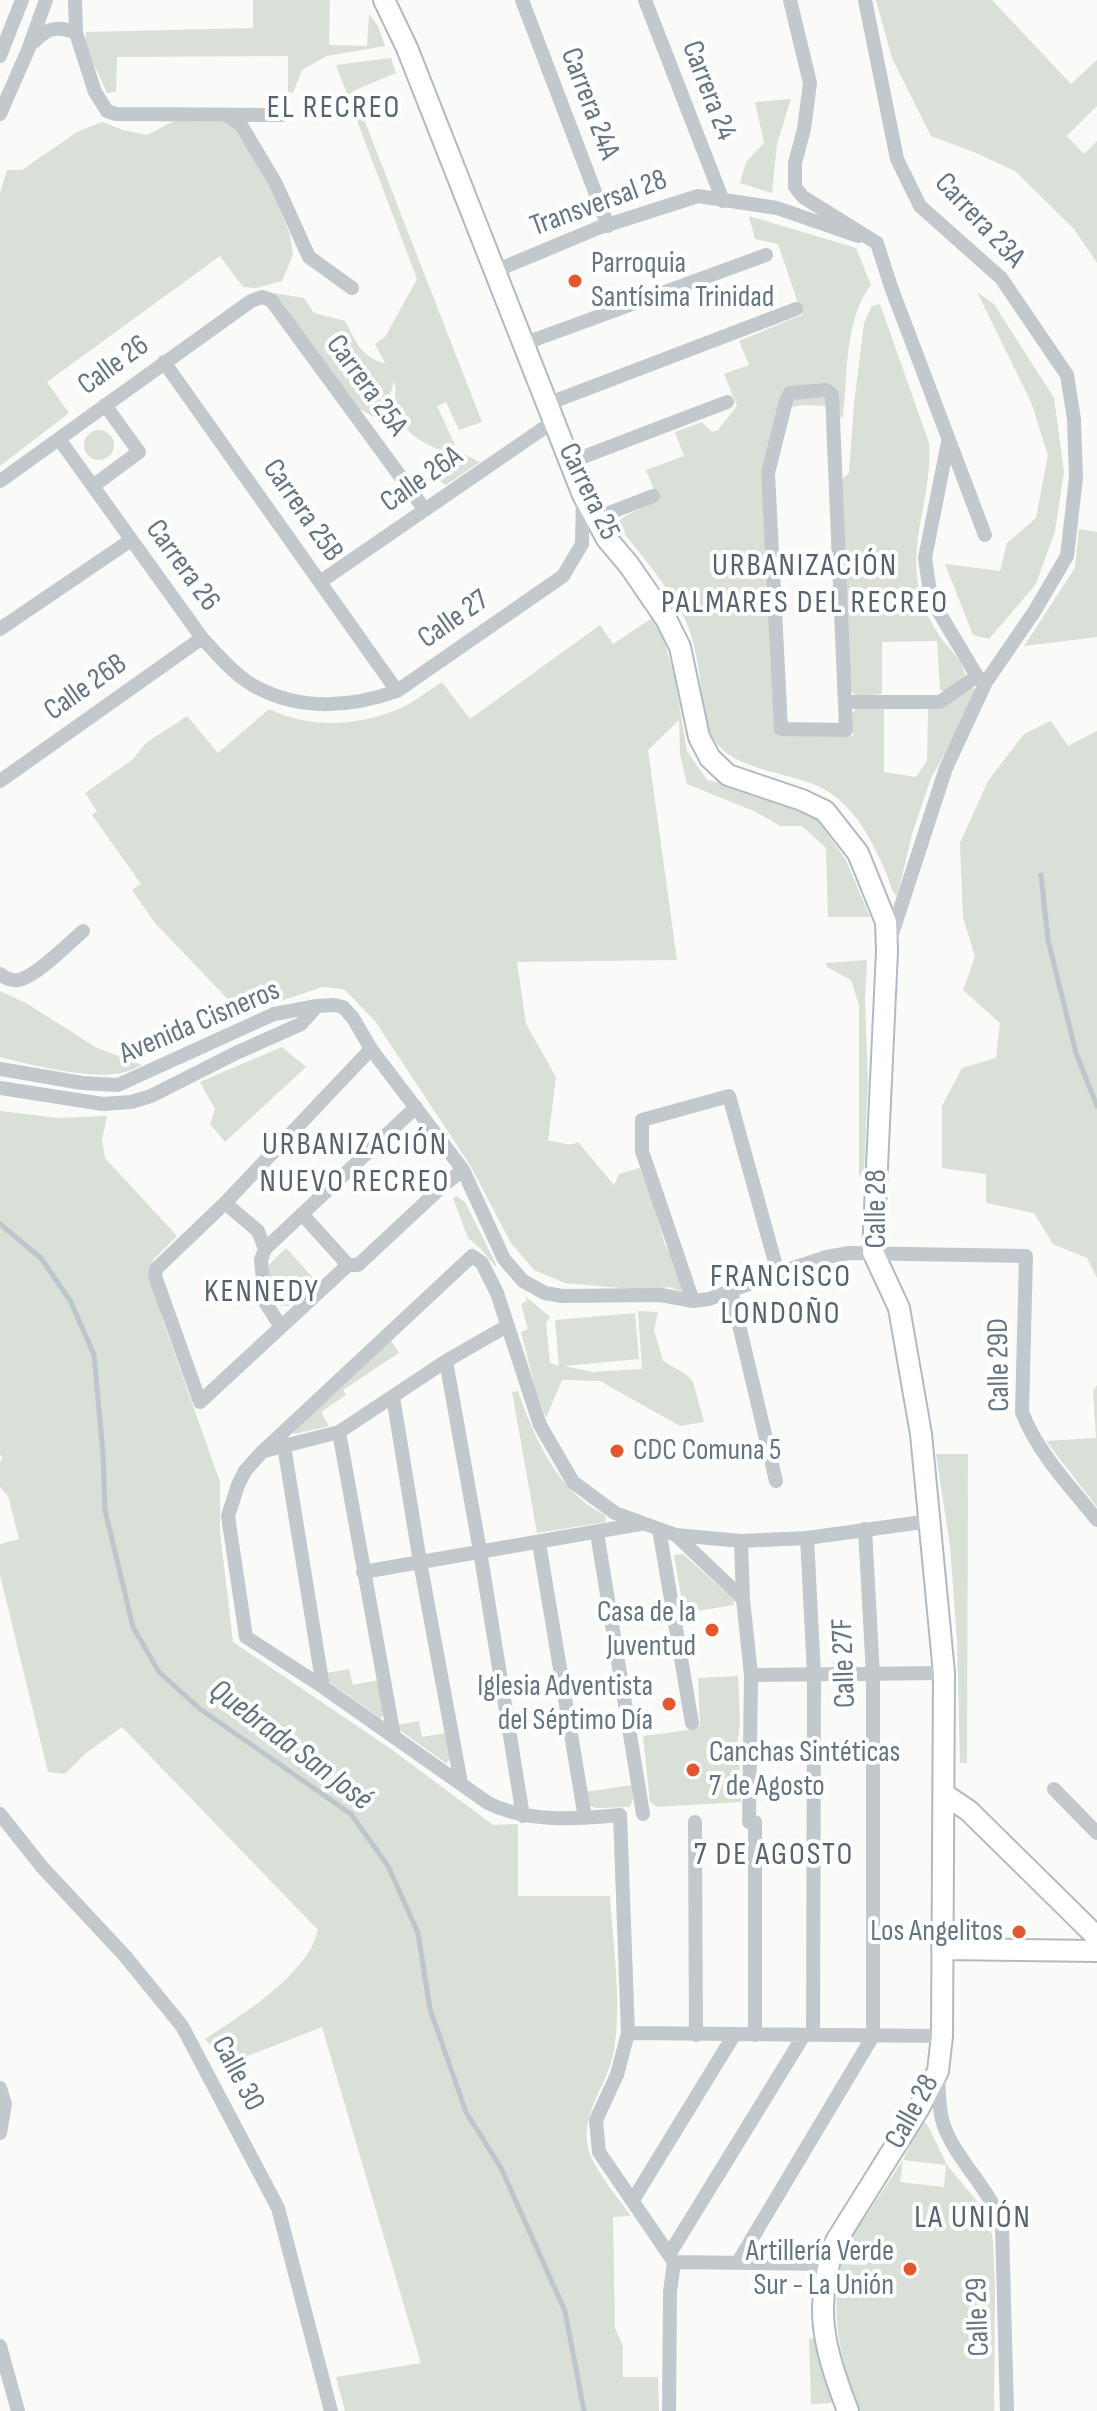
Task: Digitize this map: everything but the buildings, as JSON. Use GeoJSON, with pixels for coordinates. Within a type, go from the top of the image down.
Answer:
{"type":"FeatureCollection","features":[{"type":"Feature","properties":{"kind":"street"},"geometry":{"type":"LineString","coordinates":[[0,56],[22,0]]}},
{"type":"Feature","properties":{"kind":"street"},"geometry":{"type":"LineString","coordinates":[[0,114],[46,0]]}},
{"type":"Feature","properties":{"kind":"street"},"geometry":{"type":"LineString","coordinates":[[75,0],[76,33],[95,92],[107,111],[116,114],[282,115]]}},
{"type":"Feature","properties":{"kind":"street","name":"Carrera 25"},"geometry":{"type":"LineString","coordinates":[[384,0],[407,48],[583,495],[607,539],[666,619],[680,647],[699,737],[710,758],[728,775],[825,811],[858,853],[886,922],[887,951]]}},
{"type":"Feature","properties":{"kind":"street","name":"Carrera 24A"},"geometry":{"type":"LineString","coordinates":[[522,0],[608,226]]}},
{"type":"Feature","properties":{"kind":"street","name":"Carrera 24"},"geometry":{"type":"LineString","coordinates":[[645,0],[723,201]]}},
{"type":"Feature","properties":{"kind":"street"},"geometry":{"type":"LineString","coordinates":[[790,0],[810,83],[804,129],[795,163],[795,187],[803,197],[877,243],[985,535]]}},
{"type":"Feature","properties":{"kind":"street","name":"Carrera 23A"},"geometry":{"type":"LineString","coordinates":[[865,0],[897,159],[920,206],[1001,278],[1067,375],[1074,419],[1076,478],[1067,556],[1034,612],[982,679]]}},
{"type":"Feature","properties":{"kind":"street"},"geometry":{"type":"LineString","coordinates":[[28,50],[43,32],[65,28],[76,33]]}},
{"type":"Feature","properties":{"kind":"street"},"geometry":{"type":"LineString","coordinates":[[225,115],[241,125],[275,182],[309,257],[352,288]]}},
{"type":"Feature","properties":{"kind":"street","name":"Transversal 28"},"geometry":{"type":"LineString","coordinates":[[495,271],[608,226],[698,196],[777,208],[877,243]]}},
{"type":"Feature","properties":{"kind":"street"},"geometry":{"type":"LineString","coordinates":[[523,344],[766,255]]}},
{"type":"Feature","properties":{"kind":"street","name":"Calle 26"},"geometry":{"type":"LineString","coordinates":[[0,481],[164,362],[251,301],[262,297]]}},
{"type":"Feature","properties":{"kind":"street","name":"Carrera 25A"},"geometry":{"type":"LineString","coordinates":[[262,297],[271,300],[425,510]]}},
{"type":"Feature","properties":{"kind":"street","name":"Calle 26A"},"geometry":{"type":"LineString","coordinates":[[320,582],[425,510],[550,413],[796,309]]}},
{"type":"Feature","properties":{"kind":"street","name":"Carrera 25B"},"geometry":{"type":"LineString","coordinates":[[164,362],[397,691]]}},
{"type":"Feature","properties":{"kind":"street"},"geometry":{"type":"LineString","coordinates":[[826,390],[832,395],[846,702],[846,730],[781,729],[768,473],[790,393],[826,390]]}},
{"type":"Feature","properties":{"kind":"street"},"geometry":{"type":"LineString","coordinates":[[570,462],[727,402]]}},
{"type":"Feature","properties":{"kind":"street"},"geometry":{"type":"LineString","coordinates":[[93,486],[139,452],[105,405]]}},
{"type":"Feature","properties":{"kind":"street","name":"Carrera 26"},"geometry":{"type":"LineString","coordinates":[[59,439],[202,638],[228,666],[256,688],[287,700]]}},
{"type":"Feature","properties":{"kind":"street"},"geometry":{"type":"LineString","coordinates":[[846,702],[940,702],[982,679],[931,599],[925,558],[949,440]]}},
{"type":"Feature","properties":{"kind":"street","name":"Calle 27"},"geometry":{"type":"LineString","coordinates":[[287,700],[344,705],[371,701],[397,691],[563,576],[582,544],[583,495]]}},
{"type":"Feature","properties":{"kind":"street"},"geometry":{"type":"LineString","coordinates":[[596,518],[653,496]]}},
{"type":"Feature","properties":{"kind":"street"},"geometry":{"type":"LineString","coordinates":[[0,629],[131,540]]}},
{"type":"Feature","properties":{"kind":"street","name":"Calle 26B"},"geometry":{"type":"LineString","coordinates":[[0,781],[202,638]]}},
{"type":"Feature","properties":{"kind":"street","name":"Calle 28"},"geometry":{"type":"LineString","coordinates":[[848,2411],[828,2356],[823,2321],[822,2292],[828,2264],[836,2241],[919,2108],[938,2071],[942,2036],[944,1673],[924,1449],[899,1308],[873,1252],[887,951],[946,768],[982,679]]}},
{"type":"Feature","properties":{"kind":"street"},"geometry":{"type":"LineString","coordinates":[[0,974],[3,978],[18,981],[28,976],[83,931]]}},
{"type":"Feature","properties":{"kind":"street"},"geometry":{"type":"LineString","coordinates":[[317,1006],[343,1007],[353,1018],[371,1049],[463,1170],[504,1259],[523,1281],[545,1293],[562,1296],[661,1295],[693,1301],[709,1299],[827,1257],[873,1252]]}},
{"type":"Feature","properties":{"kind":"street","name":"Avenida Cisneros"},"geometry":{"type":"LineString","coordinates":[[0,1069],[82,1083],[118,1085],[274,1014],[317,1006]]}},
{"type":"Feature","properties":{"kind":"street","name":"Avenida Cisneros"},"geometry":{"type":"LineString","coordinates":[[0,1088],[103,1104],[131,1102],[151,1096],[301,1024],[317,1006]]}},
{"type":"Feature","properties":{"kind":"street"},"geometry":{"type":"LineString","coordinates":[[371,1049],[225,1203],[156,1269],[155,1276],[200,1402],[348,1265],[358,1265],[463,1170]]}},
{"type":"Feature","properties":{"kind":"street"},"geometry":{"type":"LineString","coordinates":[[693,1301],[642,1151],[642,1120],[729,1096],[778,1273]]}},
{"type":"Feature","properties":{"kind":"street"},"geometry":{"type":"LineString","coordinates":[[281,1327],[265,1302],[261,1260],[265,1249],[416,1107]]}},
{"type":"Feature","properties":{"kind":"street"},"geometry":{"type":"LineString","coordinates":[[225,1203],[258,1231],[265,1249]]}},
{"type":"Feature","properties":{"kind":"street"},"geometry":{"type":"LineString","coordinates":[[302,1214],[348,1265]]}},
{"type":"Feature","properties":{"kind":"street","name":"Calle 29D"},"geometry":{"type":"LineString","coordinates":[[873,1252],[1026,1256],[1022,1412],[1029,1431],[1097,1520]]}},
{"type":"Feature","properties":{"kind":"street"},"geometry":{"type":"LineString","coordinates":[[672,2258],[599,2152],[596,2120],[617,2075],[628,2033],[620,1815],[585,1818],[523,1816],[488,1803],[246,1637],[228,1516],[245,1471],[262,1452],[472,1256],[482,1263],[497,1293],[540,1425],[573,1482],[615,1513],[676,1535],[741,1541],[807,1538],[930,1521]]}},
{"type":"Feature","properties":{"kind":"street"},"geometry":{"type":"LineString","coordinates":[[497,1293],[504,1259]]}},
{"type":"Feature","properties":{"kind":"street"},"geometry":{"type":"LineString","coordinates":[[731,1291],[776,1481]]}},
{"type":"Feature","properties":{"kind":"street"},"geometry":{"type":"LineString","coordinates":[[262,1452],[339,1432],[446,1361],[507,1326]]}},
{"type":"Feature","properties":{"kind":"street"},"geometry":{"type":"LineString","coordinates":[[446,1361],[523,1816]]}},
{"type":"Feature","properties":{"kind":"street"},"geometry":{"type":"LineString","coordinates":[[393,1397],[461,1783]]}},
{"type":"Feature","properties":{"kind":"street"},"geometry":{"type":"LineString","coordinates":[[339,1432],[394,1736]]}},
{"type":"Feature","properties":{"kind":"street"},"geometry":{"type":"LineString","coordinates":[[284,1446],[323,1687]]}},
{"type":"Feature","properties":{"kind":"street"},"geometry":{"type":"LineString","coordinates":[[363,1572],[641,1523]]}},
{"type":"Feature","properties":{"kind":"street"},"geometry":{"type":"LineString","coordinates":[[659,1529],[692,1723]]}},
{"type":"Feature","properties":{"kind":"street","name":"Calle 27F"},"geometry":{"type":"LineString","coordinates":[[865,1529],[873,1675],[873,2036]]}},
{"type":"Feature","properties":{"kind":"street"},"geometry":{"type":"LineString","coordinates":[[597,1533],[643,1814]]}},
{"type":"Feature","properties":{"kind":"street"},"geometry":{"type":"LineString","coordinates":[[676,1535],[743,1599]]}},
{"type":"Feature","properties":{"kind":"street"},"geometry":{"type":"LineString","coordinates":[[669,2411],[672,2258],[808,2035],[814,1674],[807,1538]]}},
{"type":"Feature","properties":{"kind":"street"},"geometry":{"type":"LineString","coordinates":[[741,1541],[751,1675],[755,2035]]}},
{"type":"Feature","properties":{"kind":"street"},"geometry":{"type":"LineString","coordinates":[[539,1543],[585,1818]]}},
{"type":"Feature","properties":{"kind":"street"},"geometry":{"type":"LineString","coordinates":[[751,1675],[944,1673]]}},
{"type":"Feature","properties":{"kind":"street"},"geometry":{"type":"LineString","coordinates":[[1054,1789],[1097,1833]]}},
{"type":"Feature","properties":{"kind":"street"},"geometry":{"type":"LineString","coordinates":[[944,1794],[969,1811],[1097,1937]]}},
{"type":"Feature","properties":{"kind":"street","name":"Calle 30"},"geometry":{"type":"LineString","coordinates":[[0,1814],[42,1867],[125,1956],[189,2038],[278,2208],[331,2411]]}},
{"type":"Feature","properties":{"kind":"street"},"geometry":{"type":"LineString","coordinates":[[695,1822],[696,2035]]}},
{"type":"Feature","properties":{"kind":"street"},"geometry":{"type":"LineString","coordinates":[[942,1949],[1097,1951]]}},
{"type":"Feature","properties":{"kind":"street"},"geometry":{"type":"LineString","coordinates":[[628,2033],[942,2036]]}},
{"type":"Feature","properties":{"kind":"street"},"geometry":{"type":"LineString","coordinates":[[633,2200],[734,2035]]}},
{"type":"Feature","properties":{"kind":"street"},"geometry":{"type":"LineString","coordinates":[[738,2262],[873,2036]]}},
{"type":"Feature","properties":{"kind":"street"},"geometry":{"type":"LineString","coordinates":[[938,2071],[942,2120]]}},
{"type":"Feature","properties":{"kind":"street"},"geometry":{"type":"LineString","coordinates":[[0,2088],[5,2104],[0,2133]]}},
{"type":"Feature","properties":{"kind":"street"},"geometry":{"type":"LineString","coordinates":[[919,2108],[942,2120]]}},
{"type":"Feature","properties":{"kind":"street","name":"Calle 29"},"geometry":{"type":"LineString","coordinates":[[942,2120],[949,2138],[996,2207],[1002,2226],[1007,2411]]}},
{"type":"Feature","properties":{"kind":"street"},"geometry":{"type":"LineString","coordinates":[[672,2258],[828,2264]]}},
{"type":"Feature","properties":{"kind":"street"},"geometry":{"type":"LineString","coordinates":[[0,2346],[18,2411]]}},
{"type":"Feature","properties":{"kind":"shaded area"},"geometry":{"type":"Polygon","coordinates":[[[253,0],[330,0],[329,45],[367,46],[369,14],[378,26],[385,46],[327,56],[302,70],[293,93],[288,92],[288,56],[117,57],[116,92],[107,93],[85,45],[86,32],[253,28],[253,0]]]}},
{"type":"Feature","properties":{"kind":"shaded area"},"geometry":{"type":"Polygon","coordinates":[[[876,0],[992,0],[1071,84],[1097,60],[1097,106],[1067,136],[1084,154],[1097,141],[1097,263],[1074,229],[1015,171],[931,136],[892,58],[876,0]]]}},
{"type":"Feature","properties":{"kind":"shaded area"},"geometry":{"type":"Polygon","coordinates":[[[391,58],[396,73],[353,91],[482,422],[459,430],[446,402],[437,406],[455,445],[445,453],[414,436],[404,424],[395,406],[394,381],[388,403],[404,434],[358,408],[274,293],[304,298],[314,313],[345,321],[365,353],[385,363],[375,344],[385,337],[417,279],[336,65],[391,58]]]}},
{"type":"Feature","properties":{"kind":"shaded area"},"geometry":{"type":"Polygon","coordinates":[[[791,99],[777,144],[772,193],[740,183],[746,162],[764,143],[755,102],[791,99]]]}},
{"type":"Feature","properties":{"kind":"shaded area"},"geometry":{"type":"Polygon","coordinates":[[[174,121],[230,122],[245,137],[290,235],[293,255],[282,281],[256,288],[243,287],[220,256],[47,382],[69,413],[0,466],[0,193],[7,170],[22,170],[77,132],[102,122],[147,135],[174,121]]]}},
{"type":"Feature","properties":{"kind":"shaded area"},"geometry":{"type":"Polygon","coordinates":[[[749,216],[856,248],[871,285],[862,299],[852,330],[843,416],[838,419],[830,406],[788,408],[761,472],[775,730],[778,736],[853,736],[852,714],[857,707],[884,708],[884,772],[916,777],[927,761],[928,707],[968,689],[974,688],[978,693],[931,778],[912,834],[897,897],[868,836],[842,802],[818,786],[734,758],[714,740],[706,718],[694,645],[684,617],[662,582],[616,523],[658,500],[646,470],[684,456],[675,432],[702,422],[712,432],[718,430],[737,406],[724,374],[749,365],[739,341],[802,315],[778,244],[755,239],[749,216]]]}},
{"type":"Feature","properties":{"kind":"shaded area"},"geometry":{"type":"Polygon","coordinates":[[[977,292],[994,304],[1054,398],[1064,472],[1055,531],[1036,584],[989,639],[973,635],[945,564],[1000,571],[1007,543],[1036,518],[1048,455],[1031,402],[977,292]]]}},
{"type":"Feature","properties":{"kind":"shaded area"},"geometry":{"type":"Polygon","coordinates":[[[880,304],[929,443],[928,478],[917,549],[918,584],[932,623],[958,659],[965,675],[945,692],[940,690],[937,641],[882,642],[882,694],[857,696],[850,690],[840,481],[849,473],[864,323],[872,306],[880,304]]]}},
{"type":"Feature","properties":{"kind":"shaded area"},"geometry":{"type":"Polygon","coordinates":[[[99,430],[110,434],[114,445],[110,456],[99,460],[88,456],[84,445],[88,434],[99,430]]]}},
{"type":"Feature","properties":{"kind":"shaded area"},"geometry":{"type":"Polygon","coordinates":[[[460,452],[480,462],[446,485],[429,475],[460,452]]]}},
{"type":"Feature","properties":{"kind":"shaded area"},"geometry":{"type":"Polygon","coordinates":[[[1079,529],[1097,532],[1097,637],[1024,646],[1075,568],[1079,529]]]}},
{"type":"Feature","properties":{"kind":"shaded area"},"geometry":{"type":"Polygon","coordinates":[[[652,618],[665,643],[675,680],[687,751],[707,780],[746,789],[815,817],[846,860],[870,917],[828,917],[826,848],[802,826],[780,826],[756,812],[687,784],[680,754],[679,720],[648,750],[677,960],[517,962],[526,1024],[556,1077],[548,1141],[578,1142],[614,1185],[619,1174],[640,1168],[665,1245],[676,1267],[683,1289],[680,1291],[669,1287],[643,1290],[565,1283],[534,1270],[511,1243],[470,1165],[375,1021],[344,989],[322,987],[242,1014],[155,923],[132,890],[141,884],[92,815],[97,811],[85,793],[132,760],[146,743],[187,716],[218,753],[269,709],[300,720],[350,722],[399,709],[442,682],[470,719],[600,625],[613,644],[652,618]]]}},
{"type":"Feature","properties":{"kind":"shaded area"},"geometry":{"type":"Polygon","coordinates":[[[1051,721],[1068,746],[1097,731],[1097,1278],[1087,1258],[1053,1244],[1034,1213],[986,1203],[986,1174],[942,1168],[942,1106],[962,1068],[996,1058],[1000,1023],[963,990],[975,957],[963,917],[960,843],[988,781],[1024,734],[1051,721]]]}},
{"type":"Feature","properties":{"kind":"shaded area"},"geometry":{"type":"Polygon","coordinates":[[[867,960],[868,1082],[864,1170],[859,1178],[859,1005],[851,980],[825,963],[867,960]]]}},
{"type":"Feature","properties":{"kind":"shaded area"},"geometry":{"type":"Polygon","coordinates":[[[0,991],[26,1003],[97,1048],[142,1065],[125,1072],[97,1075],[0,1057],[0,991]]]}},
{"type":"Feature","properties":{"kind":"shaded area"},"geometry":{"type":"Polygon","coordinates":[[[282,1047],[306,1067],[225,1142],[210,1124],[215,1109],[200,1082],[282,1047]]]}},
{"type":"Feature","properties":{"kind":"shaded area"},"geometry":{"type":"Polygon","coordinates":[[[0,1111],[58,1118],[107,1116],[102,1140],[105,1158],[177,1236],[153,1260],[150,1270],[163,1321],[220,1482],[220,1532],[233,1642],[391,1749],[493,1825],[518,1824],[518,1896],[610,1896],[617,1993],[616,2032],[611,2062],[592,2107],[587,2143],[599,2171],[631,2216],[613,2217],[615,2328],[623,2346],[623,2377],[658,2377],[659,2411],[345,2411],[336,2377],[421,2363],[322,2027],[227,2064],[205,2039],[261,2001],[286,1979],[310,1951],[318,1930],[122,1727],[86,1753],[65,1774],[48,1772],[0,1575],[0,1544],[19,1539],[8,1496],[0,1487],[0,1462],[3,1458],[0,1455],[0,1111]]]}},
{"type":"Feature","properties":{"kind":"shaded area"},"geometry":{"type":"Polygon","coordinates":[[[456,1196],[465,1202],[496,1267],[468,1238],[453,1198],[456,1196]]]}},
{"type":"Feature","properties":{"kind":"shaded area"},"geometry":{"type":"Polygon","coordinates":[[[286,1248],[316,1281],[289,1306],[281,1306],[270,1289],[267,1273],[271,1263],[286,1248]]]}},
{"type":"Feature","properties":{"kind":"shaded area"},"geometry":{"type":"Polygon","coordinates":[[[525,1296],[550,1317],[546,1323],[550,1363],[559,1366],[555,1320],[635,1313],[639,1359],[564,1366],[593,1372],[642,1369],[638,1311],[658,1312],[654,1330],[663,1361],[693,1382],[704,1422],[680,1426],[600,1381],[562,1380],[546,1418],[521,1332],[528,1329],[521,1304],[527,1301],[525,1296]]]}},
{"type":"Feature","properties":{"kind":"shaded area"},"geometry":{"type":"Polygon","coordinates":[[[390,1339],[399,1353],[343,1390],[346,1395],[321,1412],[329,1426],[295,1434],[292,1432],[390,1339]]]}},
{"type":"Feature","properties":{"kind":"shaded area"},"geometry":{"type":"Polygon","coordinates":[[[1097,1385],[1097,1507],[1046,1441],[1096,1438],[1093,1391],[1097,1385]]]}},
{"type":"Feature","properties":{"kind":"shaded area"},"geometry":{"type":"Polygon","coordinates":[[[518,1391],[550,1462],[574,1493],[605,1515],[606,1522],[537,1533],[512,1392],[518,1391]]]}},
{"type":"Feature","properties":{"kind":"shaded area"},"geometry":{"type":"Polygon","coordinates":[[[936,1454],[968,1454],[967,1763],[960,1763],[957,1640],[950,1546],[936,1454]]]}},
{"type":"Feature","properties":{"kind":"shaded area"},"geometry":{"type":"Polygon","coordinates":[[[683,1554],[733,1599],[734,1605],[684,1613],[674,1555],[683,1554]]]}},
{"type":"Feature","properties":{"kind":"shaded area"},"geometry":{"type":"Polygon","coordinates":[[[349,1669],[353,1685],[378,1680],[384,1715],[380,1718],[328,1681],[326,1673],[349,1669]]]}},
{"type":"Feature","properties":{"kind":"shaded area","name":"Canchas Sintéticas 7 de Agosto"},"geometry":{"type":"Polygon","coordinates":[[[738,1676],[741,1802],[657,1807],[650,1802],[643,1736],[700,1726],[698,1678],[738,1676]]]}},
{"type":"Feature","properties":{"kind":"shaded area"},"geometry":{"type":"Polygon","coordinates":[[[419,1721],[422,1737],[445,1733],[450,1760],[446,1763],[396,1725],[419,1721]]]}},
{"type":"Feature","properties":{"kind":"shaded area"},"geometry":{"type":"Polygon","coordinates":[[[632,1785],[630,1807],[596,1808],[588,1805],[585,1792],[632,1785]]]}},
{"type":"Feature","properties":{"kind":"shaded area"},"geometry":{"type":"Polygon","coordinates":[[[923,2121],[927,2124],[947,2165],[980,2205],[989,2222],[993,2240],[995,2290],[994,2411],[859,2411],[847,2373],[837,2321],[840,2264],[866,2265],[867,2244],[847,2244],[903,2160],[923,2121]],[[903,2160],[900,2182],[944,2187],[946,2165],[903,2160]]]}},
{"type":"Feature","properties":{"kind":"shaded area"},"geometry":{"type":"Polygon","coordinates":[[[815,2338],[833,2403],[811,2404],[809,2339],[815,2338]]]}},
{"type":"Feature","properties":{"kind":"waterway"},"geometry":{"type":"LineString","coordinates":[[1041,875],[1048,940],[1076,1053],[1097,1106]]}},
{"type":"Feature","properties":{"kind":"waterway","name":"Quebrada San José"},"geometry":{"type":"LineString","coordinates":[[0,1224],[41,1258],[71,1302],[94,1355],[105,1510],[133,1627],[159,1672],[200,1709],[351,1814],[388,1866],[418,1933],[430,2009],[466,2112],[501,2168],[565,2311],[584,2411]]}},
{"type":"Feature","properties":{"kind":"place","name":"Parroquia Santísima Trinidad"},"geometry":{"type":"Point","coordinates":[575,281]}},
{"type":"Feature","properties":{"kind":"place","name":"CDC Comuna 5"},"geometry":{"type":"Point","coordinates":[617,1451]}},
{"type":"Feature","properties":{"kind":"place","name":"Casa de la Juventud"},"geometry":{"type":"Point","coordinates":[712,1630]}},
{"type":"Feature","properties":{"kind":"place","name":"Iglesia Adventista del Séptimo Día"},"geometry":{"type":"Point","coordinates":[669,1704]}},
{"type":"Feature","properties":{"kind":"place","name":"Canchas Sintéticas 7 de Agosto"},"geometry":{"type":"Point","coordinates":[693,1770]}},
{"type":"Feature","properties":{"kind":"place","name":"Los Angelitos"},"geometry":{"type":"Point","coordinates":[1019,1932]}},
{"type":"Feature","properties":{"kind":"place","name":"Artillería Verde Sur - La Unión"},"geometry":{"type":"Point","coordinates":[910,2269]}},
{"type":"Feature","properties":{"kind":"district","name":"EL RECREO"},"geometry":{"type":"Point","coordinates":[334,109]}},
{"type":"Feature","properties":{"kind":"district","name":"URBANIZACIÓN PALMARES DEL RECREO"},"geometry":{"type":"Point","coordinates":[805,586]}},
{"type":"Feature","properties":{"kind":"district","name":"URBANIZACIÓN NUEVO RECREO"},"geometry":{"type":"Point","coordinates":[355,1164]}},
{"type":"Feature","properties":{"kind":"district","name":"KENNEDY"},"geometry":{"type":"Point","coordinates":[262,1293]}},
{"type":"Feature","properties":{"kind":"district","name":"FRANCISCO LONDOÑO"},"geometry":{"type":"Point","coordinates":[781,1296]}},
{"type":"Feature","properties":{"kind":"district","name":"7 DE AGOSTO"},"geometry":{"type":"Point","coordinates":[774,1856]}},
{"type":"Feature","properties":{"kind":"district","name":"LA UNIÓN"},"geometry":{"type":"Point","coordinates":[973,2219]}}]}
